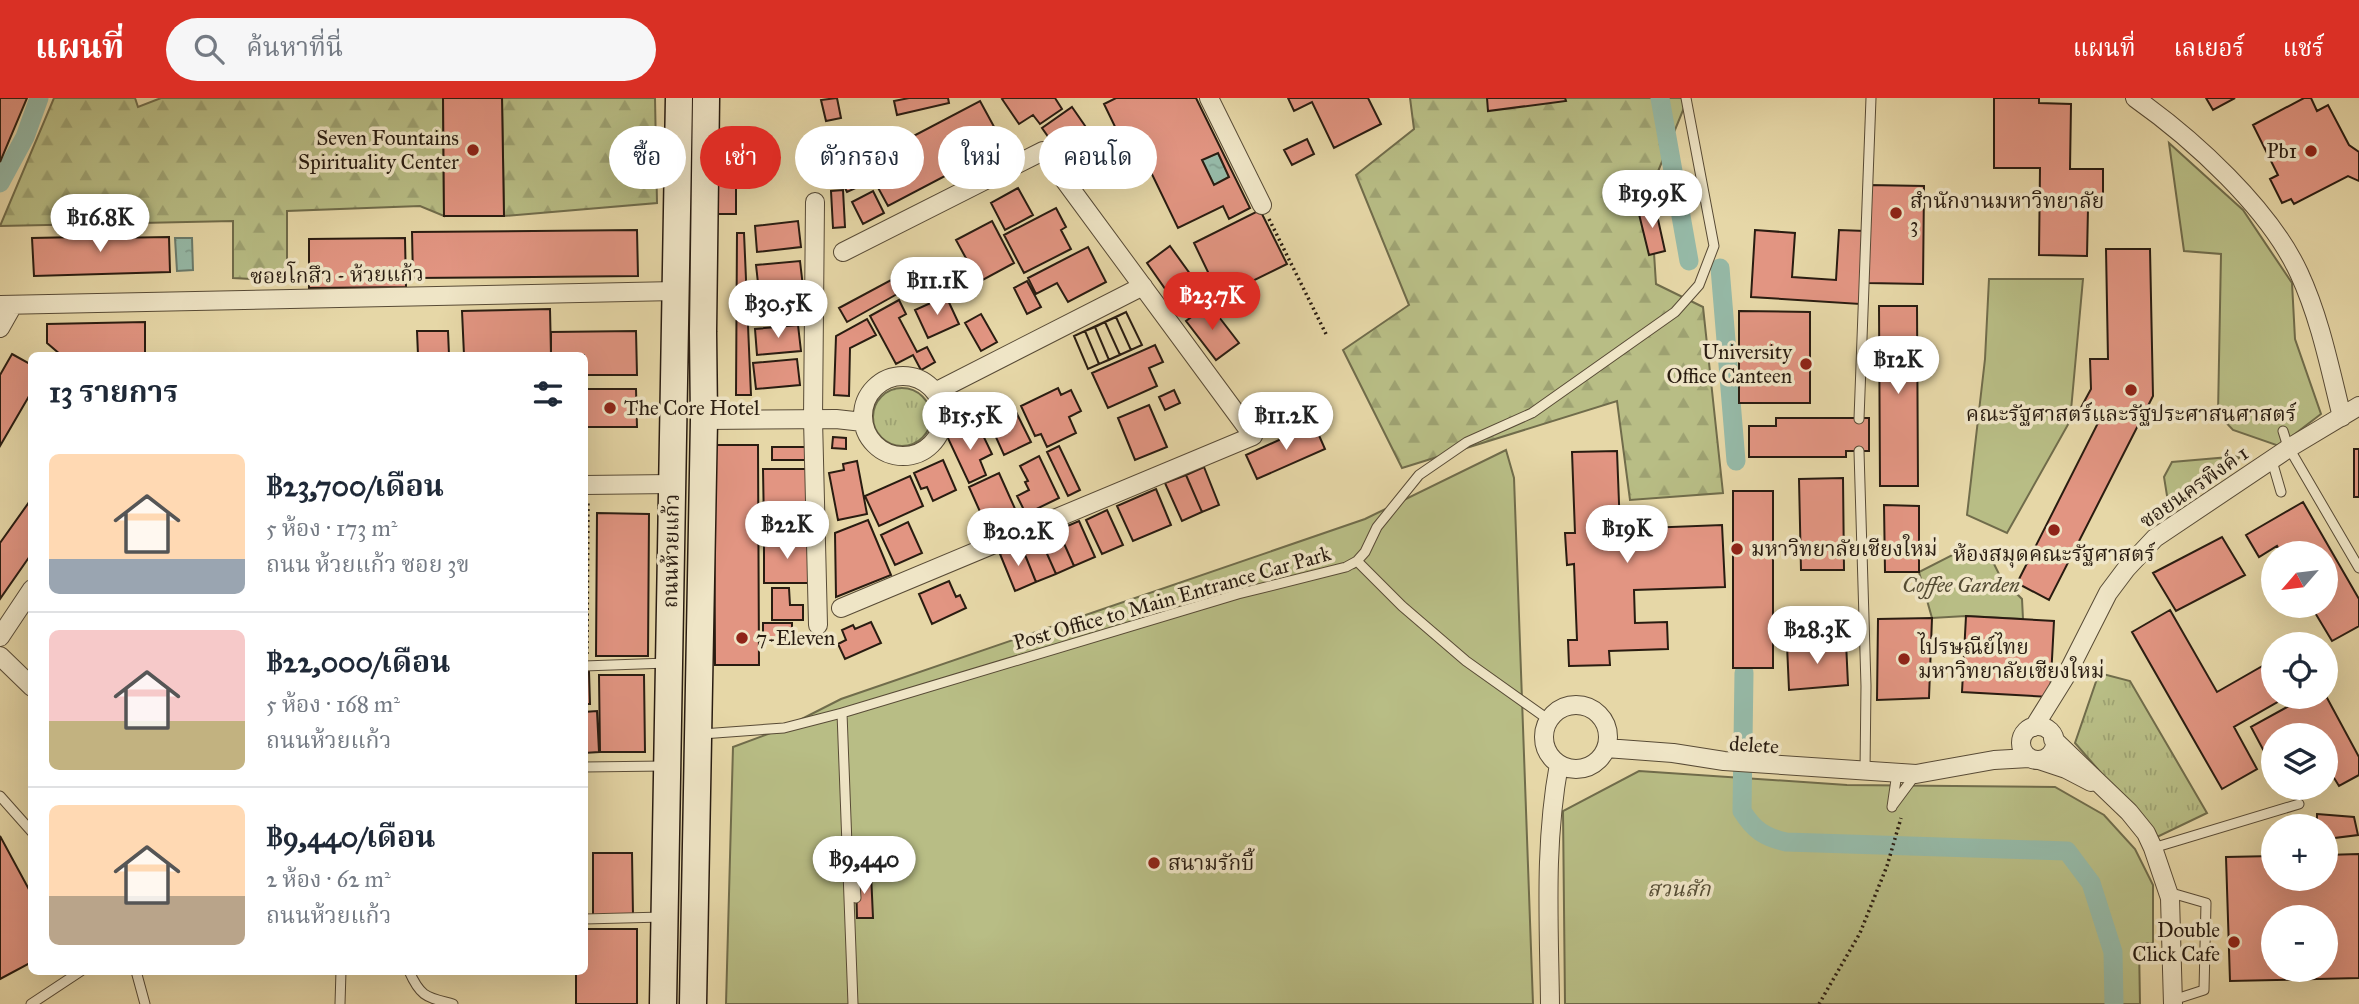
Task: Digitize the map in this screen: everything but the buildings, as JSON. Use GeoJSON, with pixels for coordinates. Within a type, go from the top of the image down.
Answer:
{"type":"FeatureCollection","features":[{"type":"Feature","properties":{"kind":"main road","name":"ถนนห้วยแก้ว"},"geometry":{"type":"LineString","coordinates":[[663,1004],[679,98]]}},
{"type":"Feature","properties":{"kind":"main road","name":"ถนนห้วยแก้ว"},"geometry":{"type":"LineString","coordinates":[[693,1004],[704,420],[706,98]]}},
{"type":"Feature","properties":{"kind":"main road"},"geometry":{"type":"LineString","coordinates":[[676,290],[704,292]]}},
{"type":"Feature","properties":{"kind":"street"},"geometry":{"type":"LineString","coordinates":[[1209,98],[1262,205]]}},
{"type":"Feature","properties":{"kind":"street"},"geometry":{"type":"LineString","coordinates":[[841,608],[1253,436],[1043,151],[843,252]]}},
{"type":"Feature","properties":{"kind":"street"},"geometry":{"type":"LineString","coordinates":[[815,202],[813,419],[818,625]]}},
{"type":"Feature","properties":{"kind":"street"},"geometry":{"type":"LineString","coordinates":[[935,392],[1143,286]]}},
{"type":"Feature","properties":{"kind":"street","name":"ซอยโกสึว - ห้วยแก้ว"},"geometry":{"type":"LineString","coordinates":[[7,305],[676,290]]}},
{"type":"Feature","properties":{"kind":"street"},"geometry":{"type":"LineString","coordinates":[[0,328],[7,305]]}},
{"type":"Feature","properties":{"kind":"street"},"geometry":{"type":"LineString","coordinates":[[905,376],[916,378],[935,392],[941,403],[941,430],[925,450],[912,455],[886,453],[875,446],[867,435],[863,422],[866,398],[882,381],[905,376]]}},
{"type":"Feature","properties":{"kind":"street","name":"ซอยนครพิงค์ 1"},"geometry":{"type":"LineString","coordinates":[[2041,733],[2108,593],[2155,538],[2287,443],[2342,417],[2359,405]]}},
{"type":"Feature","properties":{"kind":"street"},"geometry":{"type":"LineString","coordinates":[[704,420],[813,419],[863,422]]}},
{"type":"Feature","properties":{"kind":"street"},"geometry":{"type":"LineString","coordinates":[[588,485],[672,484]]}},
{"type":"Feature","properties":{"kind":"street"},"geometry":{"type":"LineString","coordinates":[[0,637],[28,595]]}},
{"type":"Feature","properties":{"kind":"street"},"geometry":{"type":"LineString","coordinates":[[0,656],[28,683]]}},
{"type":"Feature","properties":{"kind":"street"},"geometry":{"type":"LineString","coordinates":[[2034,759],[2052,752],[2041,733]]}},
{"type":"Feature","properties":{"kind":"street"},"geometry":{"type":"LineString","coordinates":[[2034,759],[2022,749],[2022,738],[2041,733]]}},
{"type":"Feature","properties":{"kind":"street"},"geometry":{"type":"LineString","coordinates":[[1958,766],[2041,733]]}},
{"type":"Feature","properties":{"kind":"street"},"geometry":{"type":"LineString","coordinates":[[2041,733],[2129,812],[2146,833],[2168,892],[2173,1002]]}},
{"type":"Feature","properties":{"kind":"street"},"geometry":{"type":"LineString","coordinates":[[1916,774],[1994,760],[2034,759],[2066,769],[2092,782],[2111,796]]}},
{"type":"Feature","properties":{"kind":"street"},"geometry":{"type":"LineString","coordinates":[[1550,1004],[1548,869],[1551,810],[1559,764]]}},
{"type":"Feature","properties":{"kind":"lane"},"geometry":{"type":"LineString","coordinates":[[697,734],[784,728],[842,713],[1238,594],[1346,568],[1357,561],[1365,552],[1377,527],[1419,475],[1466,442],[1532,413],[1675,312],[1699,285],[1714,246],[1686,98]]}},
{"type":"Feature","properties":{"kind":"lane"},"geometry":{"type":"LineString","coordinates":[[1860,419],[1871,98]]}},
{"type":"Feature","properties":{"kind":"lane"},"geometry":{"type":"LineString","coordinates":[[2135,98],[2165,120],[2226,176],[2273,230],[2299,272],[2321,334],[2342,417]]}},
{"type":"Feature","properties":{"kind":"lane"},"geometry":{"type":"LineString","coordinates":[[2281,492],[2272,461],[2287,443],[2359,568]]}},
{"type":"Feature","properties":{"kind":"lane"},"geometry":{"type":"LineString","coordinates":[[1859,451],[1866,686],[1865,772]]}},
{"type":"Feature","properties":{"kind":"lane"},"geometry":{"type":"LineString","coordinates":[[1357,561],[1402,607],[1466,661],[1552,716],[1544,737],[1546,747],[1559,764],[1581,769],[1592,765],[1601,758],[1607,744],[1724,761],[1916,774]]}},
{"type":"Feature","properties":{"kind":"lane"},"geometry":{"type":"LineString","coordinates":[[588,666],[669,663]]}},
{"type":"Feature","properties":{"kind":"lane"},"geometry":{"type":"LineString","coordinates":[[842,713],[856,898]]}},
{"type":"Feature","properties":{"kind":"lane"},"geometry":{"type":"LineString","coordinates":[[842,713],[853,1004]]}},
{"type":"Feature","properties":{"kind":"lane"},"geometry":{"type":"LineString","coordinates":[[588,767],[667,766]]}},
{"type":"Feature","properties":{"kind":"lane"},"geometry":{"type":"LineString","coordinates":[[1897,773],[1892,807],[1916,774]]}},
{"type":"Feature","properties":{"kind":"lane"},"geometry":{"type":"LineString","coordinates":[[0,796],[28,828]]}},
{"type":"Feature","properties":{"kind":"lane"},"geometry":{"type":"LineString","coordinates":[[2153,848],[2299,804]]}},
{"type":"Feature","properties":{"kind":"lane"},"geometry":{"type":"LineString","coordinates":[[2168,892],[2206,903],[2204,990],[2173,1002]]}},
{"type":"Feature","properties":{"kind":"lane"},"geometry":{"type":"LineString","coordinates":[[588,919],[665,917]]}},
{"type":"Feature","properties":{"kind":"lane"},"geometry":{"type":"LineString","coordinates":[[30,1004],[75,975]]}},
{"type":"Feature","properties":{"kind":"lane"},"geometry":{"type":"LineString","coordinates":[[136,975],[145,1004]]}},
{"type":"Feature","properties":{"kind":"lane"},"geometry":{"type":"LineString","coordinates":[[340,1004],[341,975]]}},
{"type":"Feature","properties":{"kind":"lane"},"geometry":{"type":"LineString","coordinates":[[411,975],[420,993],[453,1004]]}},
{"type":"Feature","properties":{"kind":"path"},"geometry":{"type":"LineString","coordinates":[[1262,205],[1326,334]]}},
{"type":"Feature","properties":{"kind":"path"},"geometry":{"type":"LineString","coordinates":[[1552,716],[1566,706],[1590,708],[1600,715],[1606,725],[1607,744]]}},
{"type":"Feature","properties":{"kind":"path"},"geometry":{"type":"LineString","coordinates":[[1819,1004],[1860,933],[1887,866],[1897,827]]}},
{"type":"Feature","properties":{"kind":"green space"},"geometry":{"type":"Polygon","coordinates":[[[54,98],[135,98],[138,107],[161,98],[443,98],[444,216],[420,206],[287,211],[287,281],[233,278],[233,221],[0,226],[54,98]]]}},
{"type":"Feature","properties":{"kind":"green space"},"geometry":{"type":"Polygon","coordinates":[[[502,98],[655,98],[656,126],[609,126],[609,189],[657,189],[657,203],[504,216],[502,98]]]}},
{"type":"Feature","properties":{"kind":"green space"},"geometry":{"type":"Polygon","coordinates":[[[1410,98],[1688,98],[1650,191],[1656,284],[1703,307],[1723,493],[1630,500],[1617,401],[1402,468],[1343,350],[1409,305],[1356,175],[1414,129],[1410,98]]]}},
{"type":"Feature","properties":{"kind":"green space"},"geometry":{"type":"Polygon","coordinates":[[[2169,143],[2243,210],[2292,283],[2295,339],[2321,414],[2279,446],[2233,430],[2218,414],[2221,254],[2184,251],[2169,143]]]}},
{"type":"Feature","properties":{"kind":"green space"},"geometry":{"type":"Polygon","coordinates":[[[1989,279],[2083,279],[2070,421],[2007,533],[1967,515],[1985,359],[1989,279]]]}},
{"type":"Feature","properties":{"kind":"green space"},"geometry":{"type":"Polygon","coordinates":[[[896,388],[908,388],[923,396],[931,411],[931,423],[923,438],[908,446],[896,446],[881,438],[873,423],[873,411],[881,396],[896,388]]]}},
{"type":"Feature","properties":{"kind":"green space"},"geometry":{"type":"Polygon","coordinates":[[[1506,450],[1514,478],[1533,1004],[726,1004],[733,747],[784,728],[841,699],[1365,519],[1506,450]]]}},
{"type":"Feature","properties":{"kind":"green space"},"geometry":{"type":"Polygon","coordinates":[[[2241,456],[2226,470],[2201,480],[2169,508],[2164,477],[2172,462],[2241,456]]]}},
{"type":"Feature","properties":{"kind":"green space","name":"Coffee Garden"},"geometry":{"type":"Polygon","coordinates":[[[1962,550],[1994,564],[2001,578],[2022,599],[2023,619],[1966,616],[1932,618],[1919,572],[1962,550]]]}},
{"type":"Feature","properties":{"kind":"green space"},"geometry":{"type":"Polygon","coordinates":[[[2099,673],[2130,681],[2207,813],[2157,837],[2075,743],[2099,673]]]}},
{"type":"Feature","properties":{"kind":"green space","name":"สวนสัก"},"geometry":{"type":"Polygon","coordinates":[[[1639,771],[1847,785],[2055,787],[2104,815],[2135,849],[2153,885],[2153,943],[2139,944],[2140,1004],[1565,1004],[1563,811],[1639,771]]]}},
{"type":"Feature","properties":{"kind":"water"},"geometry":{"type":"Polygon","coordinates":[[[1218,153],[1229,177],[1214,185],[1202,160],[1218,153]]]}},
{"type":"Feature","properties":{"kind":"water"},"geometry":{"type":"Polygon","coordinates":[[[175,238],[192,238],[193,270],[177,271],[175,238]]]}},
{"type":"Feature","properties":{"kind":"water"},"geometry":{"type":"Polygon","coordinates":[[[2120,969],[2122,1004],[2109,1004],[2109,976],[2120,969]]]}},
{"type":"Feature","properties":{"kind":"waterway"},"geometry":{"type":"LineString","coordinates":[[0,183],[25,137],[39,98]]}},
{"type":"Feature","properties":{"kind":"waterway"},"geometry":{"type":"LineString","coordinates":[[1660,98],[1689,261]]}},
{"type":"Feature","properties":{"kind":"waterway"},"geometry":{"type":"LineString","coordinates":[[1720,268],[1736,461]]}},
{"type":"Feature","properties":{"kind":"waterway"},"geometry":{"type":"LineString","coordinates":[[1744,673],[1742,811],[1755,828],[1772,838],[1786,842],[2067,851],[2091,883],[2113,952],[2114,1004]]}},
{"type":"Feature","properties":{"kind":"place","name":"Seven Fountains Spirituality Center"},"geometry":{"type":"Point","coordinates":[473,150]}},
{"type":"Feature","properties":{"kind":"place","name":"Pb1"},"geometry":{"type":"Point","coordinates":[2311,151]}},
{"type":"Feature","properties":{"kind":"place","name":"สำนักงานมหาวิทยาลัย 3"},"geometry":{"type":"Point","coordinates":[1896,213]}},
{"type":"Feature","properties":{"kind":"place","name":"University Office Canteen"},"geometry":{"type":"Point","coordinates":[1806,364]}},
{"type":"Feature","properties":{"kind":"place","name":"คณะรัฐศาสตร์และรัฐประศาสนศาสตร์"},"geometry":{"type":"Point","coordinates":[2131,390]}},
{"type":"Feature","properties":{"kind":"place","name":"The Core Hotel"},"geometry":{"type":"Point","coordinates":[610,408]}},
{"type":"Feature","properties":{"kind":"place","name":"ห้องสมุดคณะรัฐศาสตร์"},"geometry":{"type":"Point","coordinates":[2054,530]}},
{"type":"Feature","properties":{"kind":"place","name":"มหาวิทยาลัยเชียงใหม่"},"geometry":{"type":"Point","coordinates":[1737,549]}},
{"type":"Feature","properties":{"kind":"place","name":"7-Eleven"},"geometry":{"type":"Point","coordinates":[742,638]}},
{"type":"Feature","properties":{"kind":"place","name":"ไปรษณีย์ไทย มหาวิทยาลัยเชียงใหม่"},"geometry":{"type":"Point","coordinates":[1904,659]}},
{"type":"Feature","properties":{"kind":"place","name":"สนามรักบี้"},"geometry":{"type":"Point","coordinates":[1154,863]}},
{"type":"Feature","properties":{"kind":"place","name":"Double Click Cafe"},"geometry":{"type":"Point","coordinates":[2234,942]}}]}
